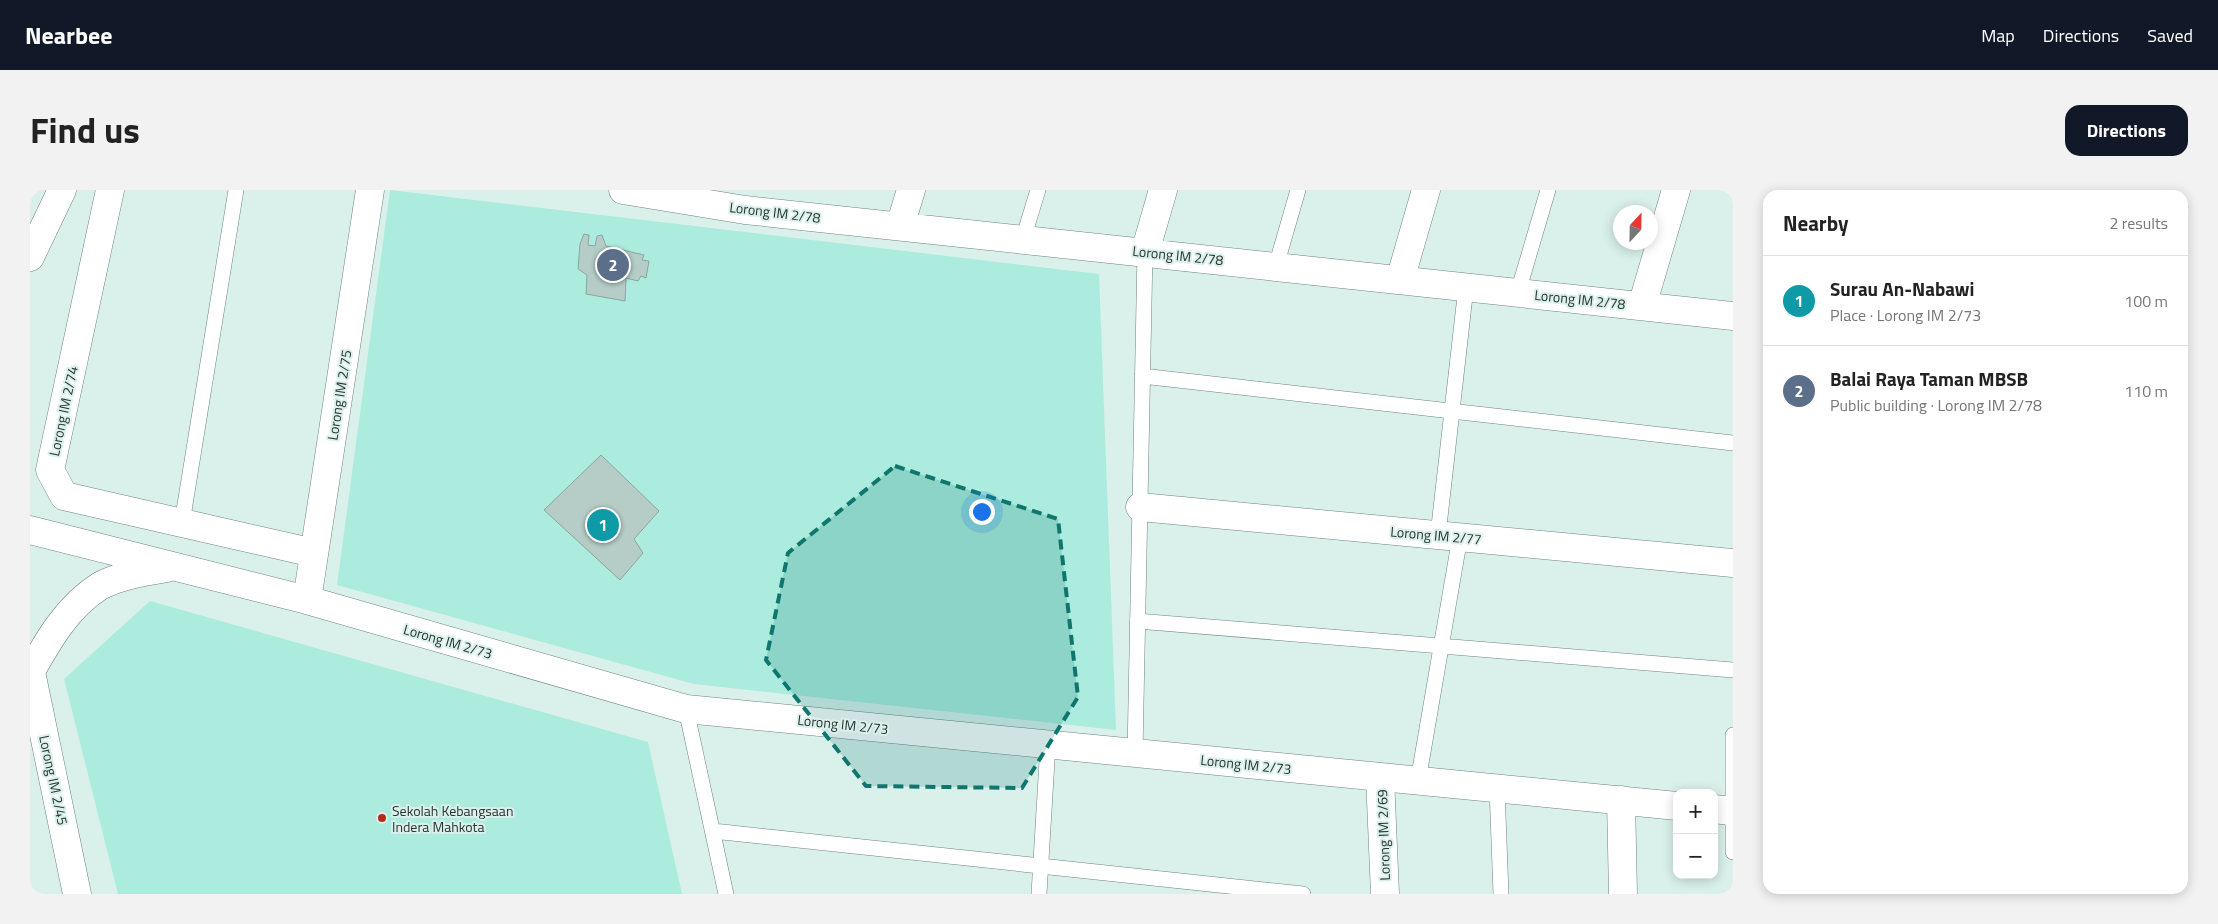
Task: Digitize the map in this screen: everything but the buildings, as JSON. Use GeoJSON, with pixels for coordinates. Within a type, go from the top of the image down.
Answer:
{"type":"FeatureCollection","features":[{"type":"Feature","properties":{"kind":"street"},"geometry":{"type":"LineString","coordinates":[[30,257],[62,190]]}},
{"type":"Feature","properties":{"kind":"street","name":"Lorong IM 2/74"},"geometry":{"type":"LineString","coordinates":[[110,190],[50,470],[64,496],[314,553]]}},
{"type":"Feature","properties":{"kind":"street","name":"Lorong IM 2/75"},"geometry":{"type":"LineString","coordinates":[[307,600],[370,190]]}},
{"type":"Feature","properties":{"kind":"street","name":"Lorong IM 2/78"},"geometry":{"type":"LineString","coordinates":[[623,190],[745,210],[1733,316]]}},
{"type":"Feature","properties":{"kind":"street"},"geometry":{"type":"LineString","coordinates":[[900,226],[911,190]]}},
{"type":"Feature","properties":{"kind":"street"},"geometry":{"type":"LineString","coordinates":[[1145,252],[1163,190]]}},
{"type":"Feature","properties":{"kind":"street"},"geometry":{"type":"LineString","coordinates":[[1400,280],[1426,190]]}},
{"type":"Feature","properties":{"kind":"street"},"geometry":{"type":"LineString","coordinates":[[1642,306],[1676,190]]}},
{"type":"Feature","properties":{"kind":"street","name":"Lorong IM 2/77"},"geometry":{"type":"LineString","coordinates":[[1140,507],[1733,563]]}},
{"type":"Feature","properties":{"kind":"street","name":"Lorong IM 2/73"},"geometry":{"type":"LineString","coordinates":[[30,530],[307,600],[686,709],[1673,806]]}},
{"type":"Feature","properties":{"kind":"street"},"geometry":{"type":"LineString","coordinates":[[31,669],[52,634],[64,619],[76,605],[101,586],[130,575],[173,567]]}},
{"type":"Feature","properties":{"kind":"street","name":"Lorong IM 2/45"},"geometry":{"type":"LineString","coordinates":[[31,669],[78,894]]}},
{"type":"Feature","properties":{"kind":"street","name":"Lorong IM 2/69"},"geometry":{"type":"LineString","coordinates":[[1380,777],[1385,894]]}},
{"type":"Feature","properties":{"kind":"street"},"geometry":{"type":"LineString","coordinates":[[1621,800],[1623,894]]}},
{"type":"Feature","properties":{"kind":"lane"},"geometry":{"type":"LineString","coordinates":[[182,523],[236,190]]}},
{"type":"Feature","properties":{"kind":"lane"},"geometry":{"type":"LineString","coordinates":[[1023,239],[1038,190]]}},
{"type":"Feature","properties":{"kind":"lane"},"geometry":{"type":"LineString","coordinates":[[1276,266],[1298,190]]}},
{"type":"Feature","properties":{"kind":"lane"},"geometry":{"type":"LineString","coordinates":[[1518,292],[1548,190]]}},
{"type":"Feature","properties":{"kind":"lane"},"geometry":{"type":"LineString","coordinates":[[1135,753],[1145,252]]}},
{"type":"Feature","properties":{"kind":"lane"},"geometry":{"type":"LineString","coordinates":[[1418,780],[1441,646],[1449,536],[1452,411],[1466,287]]}},
{"type":"Feature","properties":{"kind":"lane"},"geometry":{"type":"LineString","coordinates":[[1142,376],[1733,443]]}},
{"type":"Feature","properties":{"kind":"lane"},"geometry":{"type":"LineString","coordinates":[[1137,622],[1733,670]]}},
{"type":"Feature","properties":{"kind":"lane"},"geometry":{"type":"LineString","coordinates":[[686,709],[726,894]]}},
{"type":"Feature","properties":{"kind":"lane"},"geometry":{"type":"LineString","coordinates":[[1733,735],[1723,810],[1733,852]]}},
{"type":"Feature","properties":{"kind":"lane"},"geometry":{"type":"LineString","coordinates":[[1039,894],[1048,744]]}},
{"type":"Feature","properties":{"kind":"lane"},"geometry":{"type":"LineString","coordinates":[[1497,788],[1501,894]]}},
{"type":"Feature","properties":{"kind":"lane"},"geometry":{"type":"LineString","coordinates":[[713,831],[1304,894]]}},
{"type":"Feature","properties":{"kind":"highlighted area"},"geometry":{"type":"Polygon","coordinates":[[[895,466],[1058,519],[1078,697],[1022,788],[866,786],[766,660],[788,553],[895,466]]]}},
{"type":"Feature","properties":{"kind":"green space"},"geometry":{"type":"Polygon","coordinates":[[[390,190],[1099,274],[1116,730],[694,684],[337,585],[390,190]]]}},
{"type":"Feature","properties":{"kind":"green space","name":"Sekolah Kebangsaan Indera Mahkota"},"geometry":{"type":"Polygon","coordinates":[[[150,601],[648,742],[682,894],[118,894],[64,679],[150,601]]]}},
{"type":"Feature","properties":{"kind":"place","name":"Balai Raya Taman MBSB"},"geometry":{"type":"Point","coordinates":[613,265]}},
{"type":"Feature","properties":{"kind":"place","name":"Surau An-Nabawi"},"geometry":{"type":"Point","coordinates":[603,525]}},
{"type":"Feature","properties":{"kind":"place","name":"Sekolah Kebangsaan Indera Mahkota"},"geometry":{"type":"Point","coordinates":[382,818]}}]}
